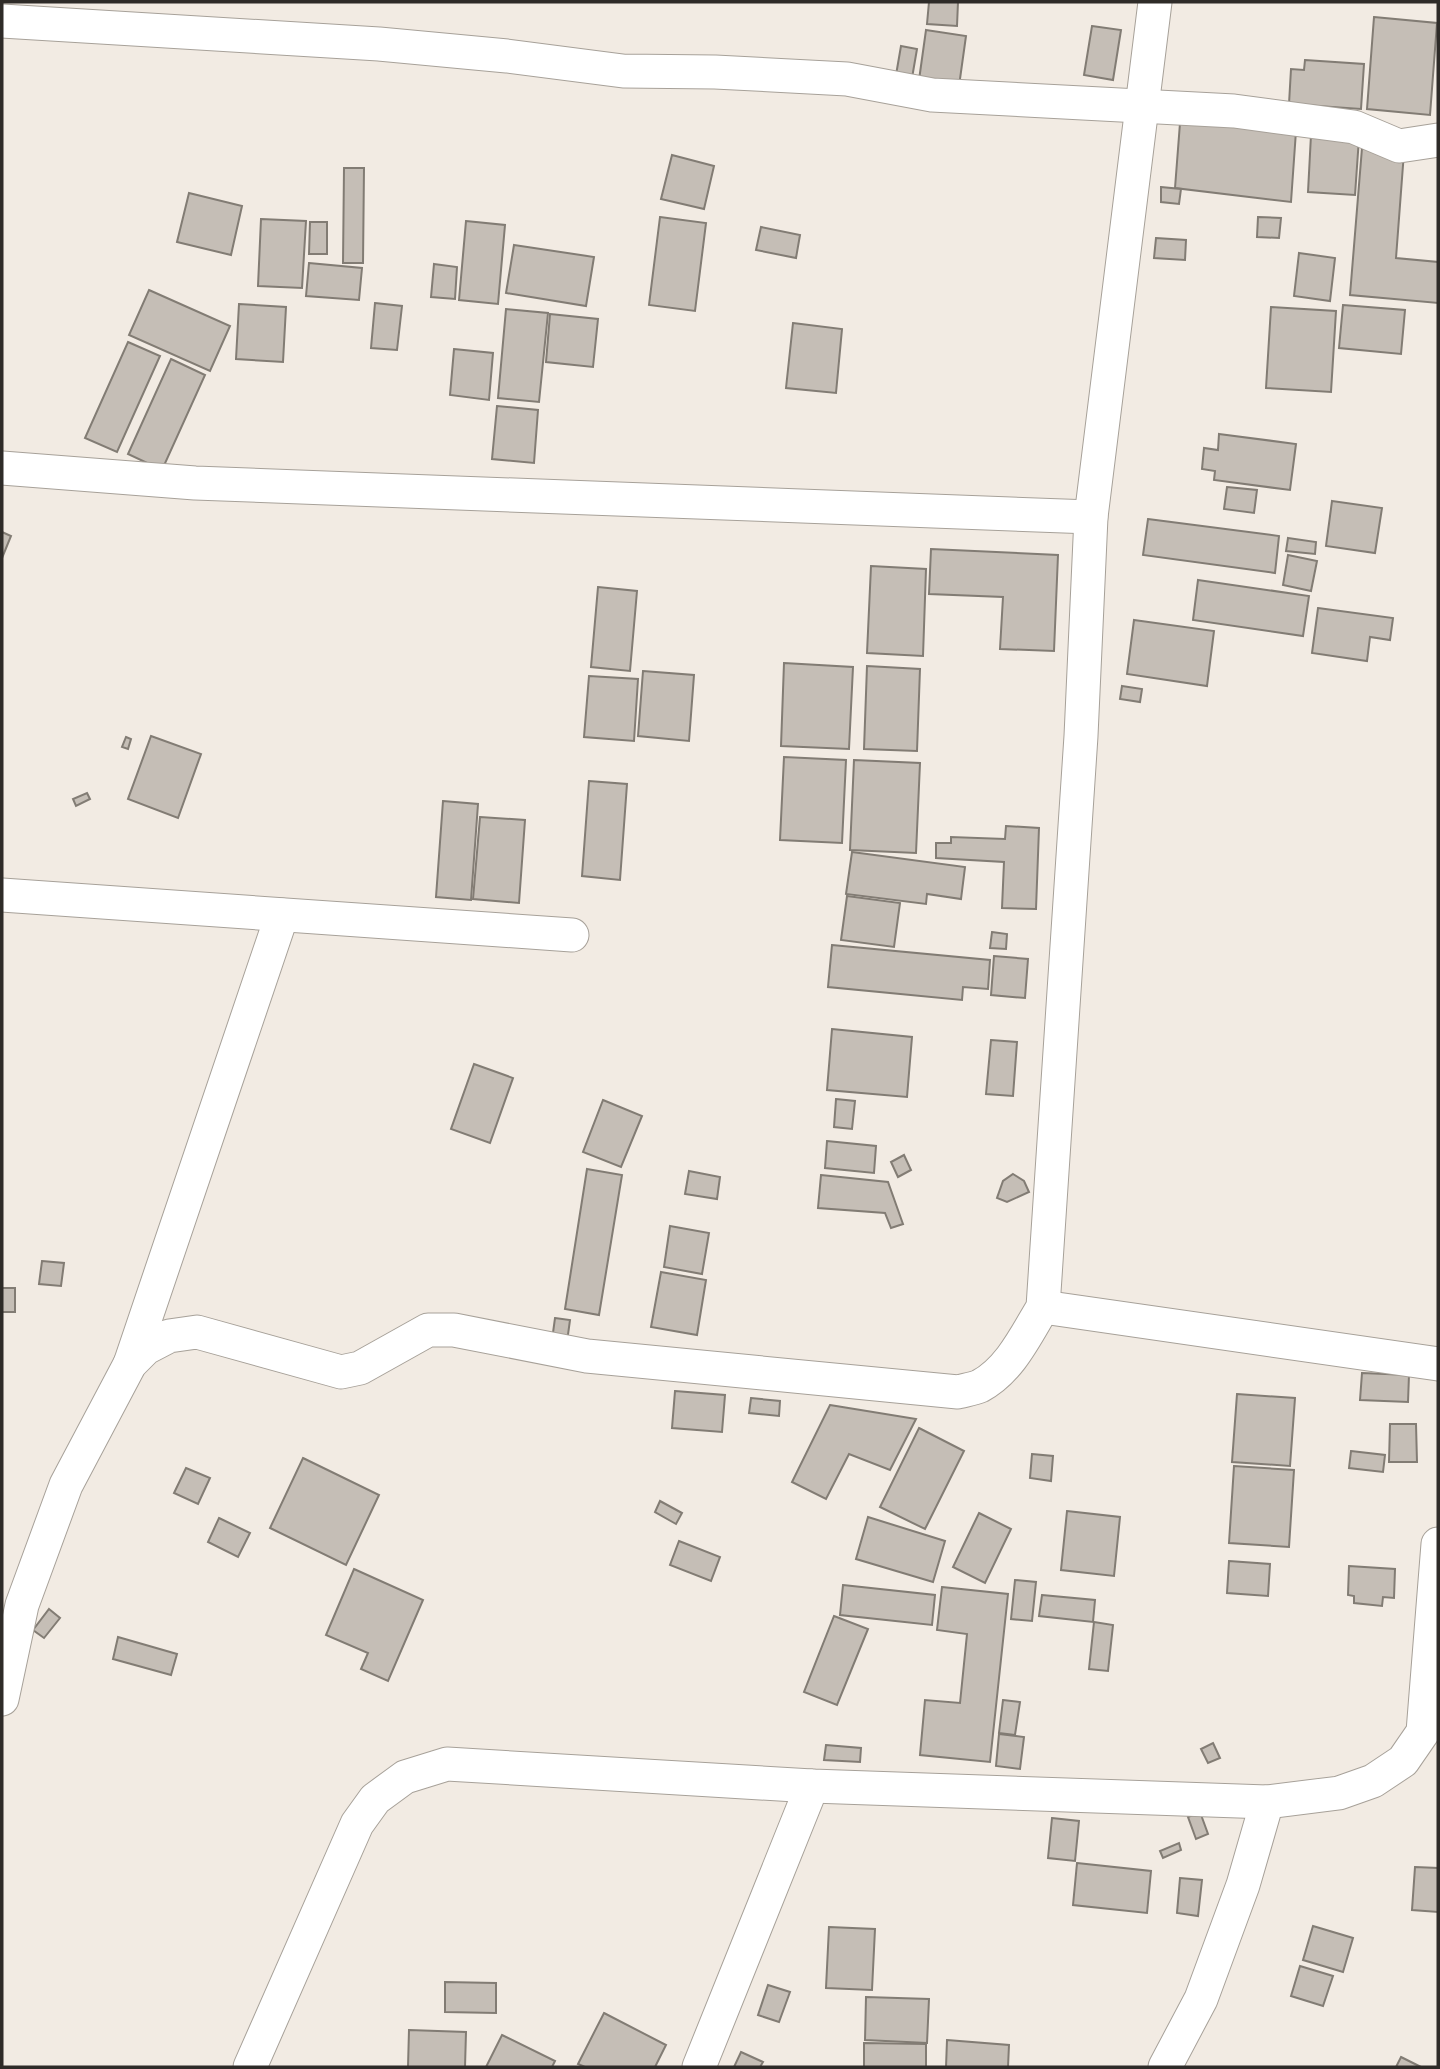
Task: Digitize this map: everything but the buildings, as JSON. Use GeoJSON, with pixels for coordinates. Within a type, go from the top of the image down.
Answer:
{"type":"FeatureCollection","features":[{"type":"Feature","properties":{"kind":"street"},"geometry":{"type":"LineString","coordinates":[[130,1364],[146,1348],[169,1336],[197,1332],[341,1372],[360,1367],[428,1330],[454,1330],[587,1356],[958,1392],[978,1387],[998,1373],[1013,1356],[1043,1307],[1081,736],[1091,517],[1155,2]]}},
{"type":"Feature","properties":{"kind":"street"},"geometry":{"type":"LineString","coordinates":[[2,21],[379,44],[507,56],[623,71],[715,72],[847,79],[932,95],[1142,104],[1234,111],[1354,127],[1399,146],[1438,140]]}},
{"type":"Feature","properties":{"kind":"street"},"geometry":{"type":"LineString","coordinates":[[2,468],[195,483],[1091,517]]}},
{"type":"Feature","properties":{"kind":"street"},"geometry":{"type":"LineString","coordinates":[[2,895],[572,935]]}},
{"type":"Feature","properties":{"kind":"street"},"geometry":{"type":"LineString","coordinates":[[2,1699],[22,1605],[66,1485],[130,1364],[282,915]]}},
{"type":"Feature","properties":{"kind":"street"},"geometry":{"type":"LineString","coordinates":[[1043,1307],[1438,1364]]}},
{"type":"Feature","properties":{"kind":"street"},"geometry":{"type":"LineString","coordinates":[[250,2067],[357,1824],[375,1799],[404,1777],[447,1764],[812,1786],[1267,1802],[1339,1793],[1373,1781],[1403,1761],[1423,1732],[1438,1544]]}},
{"type":"Feature","properties":{"kind":"street"},"geometry":{"type":"LineString","coordinates":[[699,2067],[812,1786]]}},
{"type":"Feature","properties":{"kind":"street"},"geometry":{"type":"LineString","coordinates":[[1165,2067],[1201,1999],[1243,1885],[1267,1802]]}}]}
